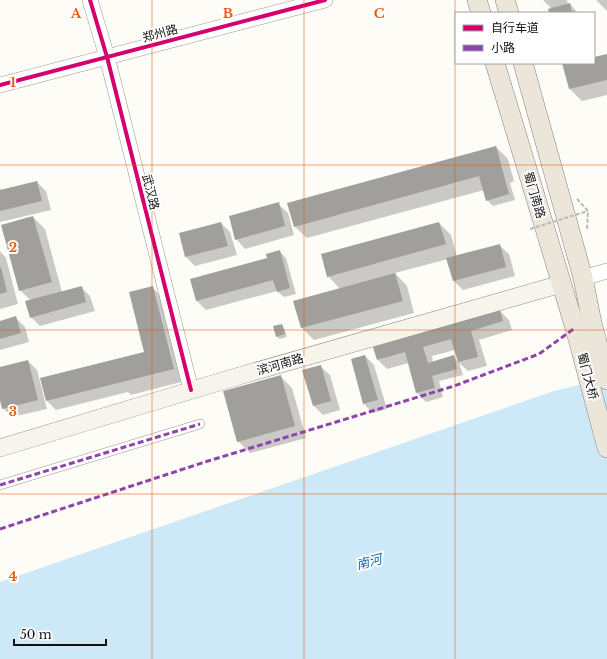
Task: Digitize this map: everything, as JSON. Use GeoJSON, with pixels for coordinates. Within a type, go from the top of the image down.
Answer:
{"type":"FeatureCollection","features":[{"type":"Feature","properties":{"kind":"highway"},"geometry":{"type":"LineString","coordinates":[[477,0],[481,12]]}},
{"type":"Feature","properties":{"kind":"highway"},"geometry":{"type":"LineString","coordinates":[[505,0],[509,12]]}},
{"type":"Feature","properties":{"kind":"highway","name":"蜀门南路"},"geometry":{"type":"LineString","coordinates":[[495,64],[561,284],[583,325]]}},
{"type":"Feature","properties":{"kind":"highway","name":"蜀门南路"},"geometry":{"type":"LineString","coordinates":[[523,64],[583,278],[583,325]]}},
{"type":"Feature","properties":{"kind":"highway","name":"蜀门大桥"},"geometry":{"type":"LineString","coordinates":[[583,325],[607,380]]}},
{"type":"Feature","properties":{"kind":"highway","name":"蜀门大桥"},"geometry":{"type":"LineString","coordinates":[[583,325],[607,448]]}},
{"type":"Feature","properties":{"kind":"main road","name":"滨河南路"},"geometry":{"type":"LineString","coordinates":[[0,448],[191,390],[561,284]]}},
{"type":"Feature","properties":{"kind":"street","name":"武汉路"},"geometry":{"type":"LineString","coordinates":[[90,0],[107,57],[191,390]]}},
{"type":"Feature","properties":{"kind":"street","name":"郑州路"},"geometry":{"type":"LineString","coordinates":[[0,85],[325,0]]}},
{"type":"Feature","properties":{"kind":"street"},"geometry":{"type":"LineString","coordinates":[[583,278],[607,271]]}},
{"type":"Feature","properties":{"kind":"street"},"geometry":{"type":"LineString","coordinates":[[0,485],[200,424]]}},
{"type":"Feature","properties":{"kind":"path"},"geometry":{"type":"LineString","coordinates":[[530,229],[588,212]]}},
{"type":"Feature","properties":{"kind":"water","name":"南河"},"geometry":{"type":"Polygon","coordinates":[[[607,378],[607,659],[0,659],[0,582],[554,391],[607,378]]]}},
{"type":"Feature","properties":{"kind":"building"},"geometry":{"type":"Polygon","coordinates":[[[570,3],[572,12],[549,12],[548,9],[570,3]]]}},
{"type":"Feature","properties":{"kind":"building"},"geometry":{"type":"Polygon","coordinates":[[[607,54],[607,80],[569,89],[562,64],[595,64],[595,57],[607,54]]]}},
{"type":"Feature","properties":{"kind":"building"},"geometry":{"type":"Polygon","coordinates":[[[496,146],[509,194],[486,201],[479,176],[294,227],[287,203],[496,146]]]}},
{"type":"Feature","properties":{"kind":"building"},"geometry":{"type":"Polygon","coordinates":[[[37,181],[42,201],[0,211],[0,190],[37,181]]]}},
{"type":"Feature","properties":{"kind":"building"},"geometry":{"type":"Polygon","coordinates":[[[279,202],[285,226],[235,240],[229,216],[279,202]]]}},
{"type":"Feature","properties":{"kind":"building"},"geometry":{"type":"Polygon","coordinates":[[[33,216],[52,282],[19,291],[1,225],[33,216]]]}},
{"type":"Feature","properties":{"kind":"building"},"geometry":{"type":"Polygon","coordinates":[[[221,222],[228,246],[185,257],[179,233],[221,222]]]}},
{"type":"Feature","properties":{"kind":"building"},"geometry":{"type":"Polygon","coordinates":[[[439,222],[446,244],[327,277],[321,254],[439,222]]]}},
{"type":"Feature","properties":{"kind":"building"},"geometry":{"type":"Polygon","coordinates":[[[500,244],[506,267],[453,281],[446,258],[500,244]]]}},
{"type":"Feature","properties":{"kind":"building"},"geometry":{"type":"Polygon","coordinates":[[[280,250],[290,288],[277,292],[273,280],[196,301],[190,279],[267,258],[266,254],[280,250]]]}},
{"type":"Feature","properties":{"kind":"building"},"geometry":{"type":"Polygon","coordinates":[[[1,267],[7,292],[0,294],[0,268],[1,267]]]}},
{"type":"Feature","properties":{"kind":"building"},"geometry":{"type":"Polygon","coordinates":[[[395,273],[403,301],[301,328],[293,301],[395,273]]]}},
{"type":"Feature","properties":{"kind":"building"},"geometry":{"type":"Polygon","coordinates":[[[82,286],[86,302],[30,318],[25,301],[82,286]]]}},
{"type":"Feature","properties":{"kind":"building"},"geometry":{"type":"Polygon","coordinates":[[[153,286],[174,369],[46,401],[40,378],[144,352],[129,292],[153,286]]]}},
{"type":"Feature","properties":{"kind":"building"},"geometry":{"type":"Polygon","coordinates":[[[500,310],[503,321],[471,331],[478,357],[458,362],[451,339],[423,347],[428,363],[454,355],[457,369],[432,376],[435,388],[416,393],[405,352],[377,360],[373,347],[500,310]]]}},
{"type":"Feature","properties":{"kind":"building"},"geometry":{"type":"Polygon","coordinates":[[[16,316],[21,333],[0,339],[0,321],[16,316]]]}},
{"type":"Feature","properties":{"kind":"building"},"geometry":{"type":"Polygon","coordinates":[[[282,324],[285,334],[276,337],[273,326],[282,324]]]}},
{"type":"Feature","properties":{"kind":"building"},"geometry":{"type":"Polygon","coordinates":[[[365,355],[378,400],[363,404],[351,359],[365,355]]]}},
{"type":"Feature","properties":{"kind":"building"},"geometry":{"type":"Polygon","coordinates":[[[28,360],[38,400],[2,409],[0,400],[0,367],[28,360]]]}},
{"type":"Feature","properties":{"kind":"building"},"geometry":{"type":"Polygon","coordinates":[[[321,365],[331,401],[313,406],[302,370],[321,365]]]}},
{"type":"Feature","properties":{"kind":"building"},"geometry":{"type":"Polygon","coordinates":[[[281,375],[295,426],[237,442],[223,391],[281,375]]]}},
{"type":"Feature","properties":{"kind":"marked path"},"geometry":{"type":"LineString","coordinates":[[0,529],[208,461],[454,386],[539,354],[575,328]]}},
{"type":"Feature","properties":{"kind":"marked path"},"geometry":{"type":"LineString","coordinates":[[0,485],[200,424]]}},
{"type":"Feature","properties":{"kind":"cycle path"},"geometry":{"type":"LineString","coordinates":[[90,0],[107,57],[191,390]]}},
{"type":"Feature","properties":{"kind":"cycle path"},"geometry":{"type":"LineString","coordinates":[[0,85],[325,0]]}}]}
